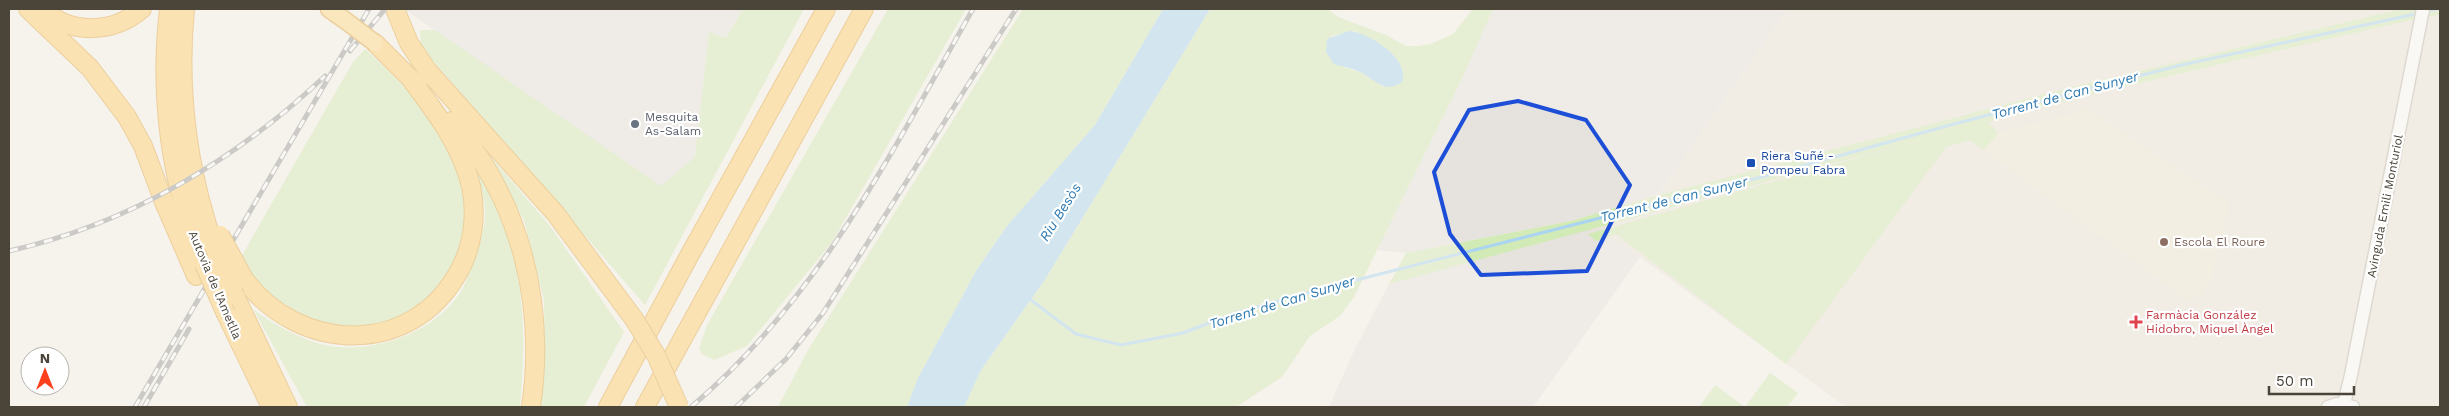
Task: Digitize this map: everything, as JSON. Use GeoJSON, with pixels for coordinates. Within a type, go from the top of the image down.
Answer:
{"type":"FeatureCollection","features":[{"type":"Feature","properties":{"kind":"highway"},"geometry":{"type":"LineString","coordinates":[[28,9],[90,68],[127,117],[143,146],[164,202],[200,270]]}},
{"type":"Feature","properties":{"kind":"highway"},"geometry":{"type":"LineString","coordinates":[[43,9],[70,25],[98,29],[121,23],[142,9]]}},
{"type":"Feature","properties":{"kind":"highway","name":"Autovia de l'Ametlla"},"geometry":{"type":"LineString","coordinates":[[169,9],[165,73],[173,159],[200,270],[222,318],[259,382],[271,407]]}},
{"type":"Feature","properties":{"kind":"highway"},"geometry":{"type":"LineString","coordinates":[[185,9],[182,51],[183,100],[188,151],[196,184],[235,296],[288,407]]}},
{"type":"Feature","properties":{"kind":"highway"},"geometry":{"type":"LineString","coordinates":[[329,9],[452,100]]}},
{"type":"Feature","properties":{"kind":"highway"},"geometry":{"type":"LineString","coordinates":[[608,407],[826,9]]}},
{"type":"Feature","properties":{"kind":"highway"},"geometry":{"type":"LineString","coordinates":[[645,407],[864,9]]}},
{"type":"Feature","properties":{"kind":"highway"},"geometry":{"type":"LineString","coordinates":[[397,14],[416,55],[452,100],[555,213],[634,319],[656,355],[679,407]]}},
{"type":"Feature","properties":{"kind":"highway"},"geometry":{"type":"LineString","coordinates":[[376,43],[450,118],[475,150],[496,185],[510,216],[527,271],[534,308],[536,355],[531,407]]}},
{"type":"Feature","properties":{"kind":"highway"},"geometry":{"type":"LineString","coordinates":[[217,240],[244,279],[264,301],[292,321],[318,332],[350,336],[376,333],[400,326],[432,306],[449,287],[462,265],[470,241],[473,214],[471,187],[457,148],[443,123],[410,78]]}},
{"type":"Feature","properties":{"kind":"street","name":"Avinguda Emili Monturiol"},"geometry":{"type":"LineString","coordinates":[[2349,405],[2352,375],[2422,15]]}},
{"type":"Feature","properties":{"kind":"street"},"geometry":{"type":"LineString","coordinates":[[2328,407],[2349,405]]}},
{"type":"Feature","properties":{"kind":"highlighted area"},"geometry":{"type":"Polygon","coordinates":[[[1518,101],[1586,120],[1630,185],[1587,271],[1481,275],[1450,234],[1434,172],[1469,110],[1518,101]]]}},
{"type":"Feature","properties":{"kind":"shaded area"},"geometry":{"type":"Polygon","coordinates":[[[404,9],[743,9],[726,38],[709,32],[695,157],[661,187],[404,9]]]}},
{"type":"Feature","properties":{"kind":"shaded area"},"geometry":{"type":"Polygon","coordinates":[[[1493,9],[1787,9],[1665,185],[1655,196],[1571,221],[1406,253],[1377,250],[1467,68],[1493,9]]]}},
{"type":"Feature","properties":{"kind":"shaded area"},"geometry":{"type":"Polygon","coordinates":[[[1787,9],[2401,9],[2072,87],[1655,196],[1665,185],[1787,9]]]}},
{"type":"Feature","properties":{"kind":"shaded area"},"geometry":{"type":"Polygon","coordinates":[[[2440,15],[2440,407],[1846,407],[1597,226],[2084,96],[2411,20],[2440,15]]]}},
{"type":"Feature","properties":{"kind":"shaded area","name":"Escola El Roure"},"geometry":{"type":"Polygon","coordinates":[[[2087,109],[2229,203],[2211,282],[2203,294],[2185,299],[1984,150],[1998,133],[2087,109]]]}},
{"type":"Feature","properties":{"kind":"shaded area"},"geometry":{"type":"Polygon","coordinates":[[[1597,226],[1640,257],[1533,407],[1329,407],[1353,353],[1389,284],[1597,226]]]}},
{"type":"Feature","properties":{"kind":"green space"},"geometry":{"type":"Polygon","coordinates":[[[743,9],[804,9],[645,305],[421,47],[420,30],[435,30],[661,186],[695,157],[709,32],[726,38],[743,9]]]}},
{"type":"Feature","properties":{"kind":"green space"},"geometry":{"type":"Polygon","coordinates":[[[888,9],[966,9],[832,242],[747,346],[714,360],[702,354],[699,348],[707,325],[888,9]]]}},
{"type":"Feature","properties":{"kind":"green space"},"geometry":{"type":"Polygon","coordinates":[[[1023,9],[1163,9],[1095,125],[1007,226],[976,271],[918,378],[907,407],[778,407],[808,350],[1023,9]]]}},
{"type":"Feature","properties":{"kind":"green space"},"geometry":{"type":"Polygon","coordinates":[[[1210,9],[1328,9],[1338,17],[1386,35],[1406,46],[1418,46],[1431,44],[1453,34],[1473,9],[1493,9],[1467,68],[1354,297],[1340,316],[1310,336],[1282,377],[1236,407],[964,407],[981,370],[1044,281],[1210,9]],[[1354,31],[1331,36],[1343,67],[1362,73],[1384,87],[1403,77],[1402,69],[1393,54],[1378,43],[1354,31]]]}},
{"type":"Feature","properties":{"kind":"green space"},"geometry":{"type":"Polygon","coordinates":[[[2401,9],[2440,9],[2440,15],[2411,20],[2084,96],[1988,122],[1998,133],[1984,150],[1970,140],[1946,147],[1786,364],[1616,234],[1596,241],[1588,234],[1946,133],[1389,284],[1406,253],[1571,221],[1655,196],[2072,87],[2401,9]]]}},
{"type":"Feature","properties":{"kind":"green space"},"geometry":{"type":"Polygon","coordinates":[[[365,49],[424,110],[448,146],[462,186],[464,219],[458,250],[444,277],[424,300],[398,317],[369,327],[338,328],[305,319],[285,308],[260,285],[241,257],[353,62],[365,49]]]}},
{"type":"Feature","properties":{"kind":"green space"},"geometry":{"type":"Polygon","coordinates":[[[484,149],[550,226],[624,332],[584,407],[540,407],[545,350],[544,300],[524,220],[484,149]]]}},
{"type":"Feature","properties":{"kind":"green space"},"geometry":{"type":"Polygon","coordinates":[[[471,161],[497,208],[509,239],[515,263],[522,310],[523,334],[520,407],[307,407],[253,309],[276,325],[294,334],[320,344],[339,347],[360,347],[380,344],[420,329],[437,318],[452,304],[463,288],[483,229],[484,202],[471,161]]]}},
{"type":"Feature","properties":{"kind":"green space"},"geometry":{"type":"Polygon","coordinates":[[[1770,373],[1798,393],[1787,407],[1745,407],[1770,373]]]}},
{"type":"Feature","properties":{"kind":"green space"},"geometry":{"type":"Polygon","coordinates":[[[1715,385],[1745,407],[1699,407],[1715,385]]]}},
{"type":"Feature","properties":{"kind":"water","name":"Riu Besòs"},"geometry":{"type":"Polygon","coordinates":[[[1163,9],[1210,9],[1044,281],[981,370],[964,407],[907,407],[918,378],[976,271],[1007,226],[1095,125],[1163,9]]]}},
{"type":"Feature","properties":{"kind":"water"},"geometry":{"type":"Polygon","coordinates":[[[1349,31],[1367,36],[1386,48],[1400,64],[1403,73],[1402,82],[1390,87],[1380,85],[1357,71],[1334,64],[1326,52],[1327,39],[1349,31]]]}},
{"type":"Feature","properties":{"kind":"waterway","name":"Torrent de Can Sunyer"},"geometry":{"type":"LineString","coordinates":[[2426,11],[2437,9]]}},
{"type":"Feature","properties":{"kind":"waterway","name":"Torrent de Can Sunyer"},"geometry":{"type":"LineString","coordinates":[[1027,297],[1076,334],[1121,345],[1183,333],[1235,313],[1325,288],[1773,174],[1954,124],[2177,66],[2420,13]]}},
{"type":"Feature","properties":{"kind":"railway"},"geometry":{"type":"LineString","coordinates":[[135,407],[369,9]]}},
{"type":"Feature","properties":{"kind":"railway"},"geometry":{"type":"LineString","coordinates":[[350,51],[385,9]]}},
{"type":"Feature","properties":{"kind":"railway"},"geometry":{"type":"LineString","coordinates":[[691,407],[737,365],[778,319],[815,271],[850,221],[882,169],[973,9]]}},
{"type":"Feature","properties":{"kind":"railway"},"geometry":{"type":"LineString","coordinates":[[736,407],[786,359],[823,313],[1016,9]]}},
{"type":"Feature","properties":{"kind":"railway"},"geometry":{"type":"LineString","coordinates":[[9,251],[53,239],[96,224],[138,206],[179,185],[255,135],[291,107],[325,76]]}},
{"type":"Feature","properties":{"kind":"railway"},"geometry":{"type":"LineString","coordinates":[[144,407],[189,329]]}},
{"type":"Feature","properties":{"kind":"place","name":"Mesquita As-Salam"},"geometry":{"type":"Point","coordinates":[635,124]}},
{"type":"Feature","properties":{"kind":"place","name":"Riera Suñé - Pompeu Fabra"},"geometry":{"type":"Point","coordinates":[1751,163]}},
{"type":"Feature","properties":{"kind":"place","name":"Escola El Roure"},"geometry":{"type":"Point","coordinates":[2164,242]}},
{"type":"Feature","properties":{"kind":"place","name":"Farmàcia González Hidobro, Miquel Àngel"},"geometry":{"type":"Point","coordinates":[2136,322]}}]}
